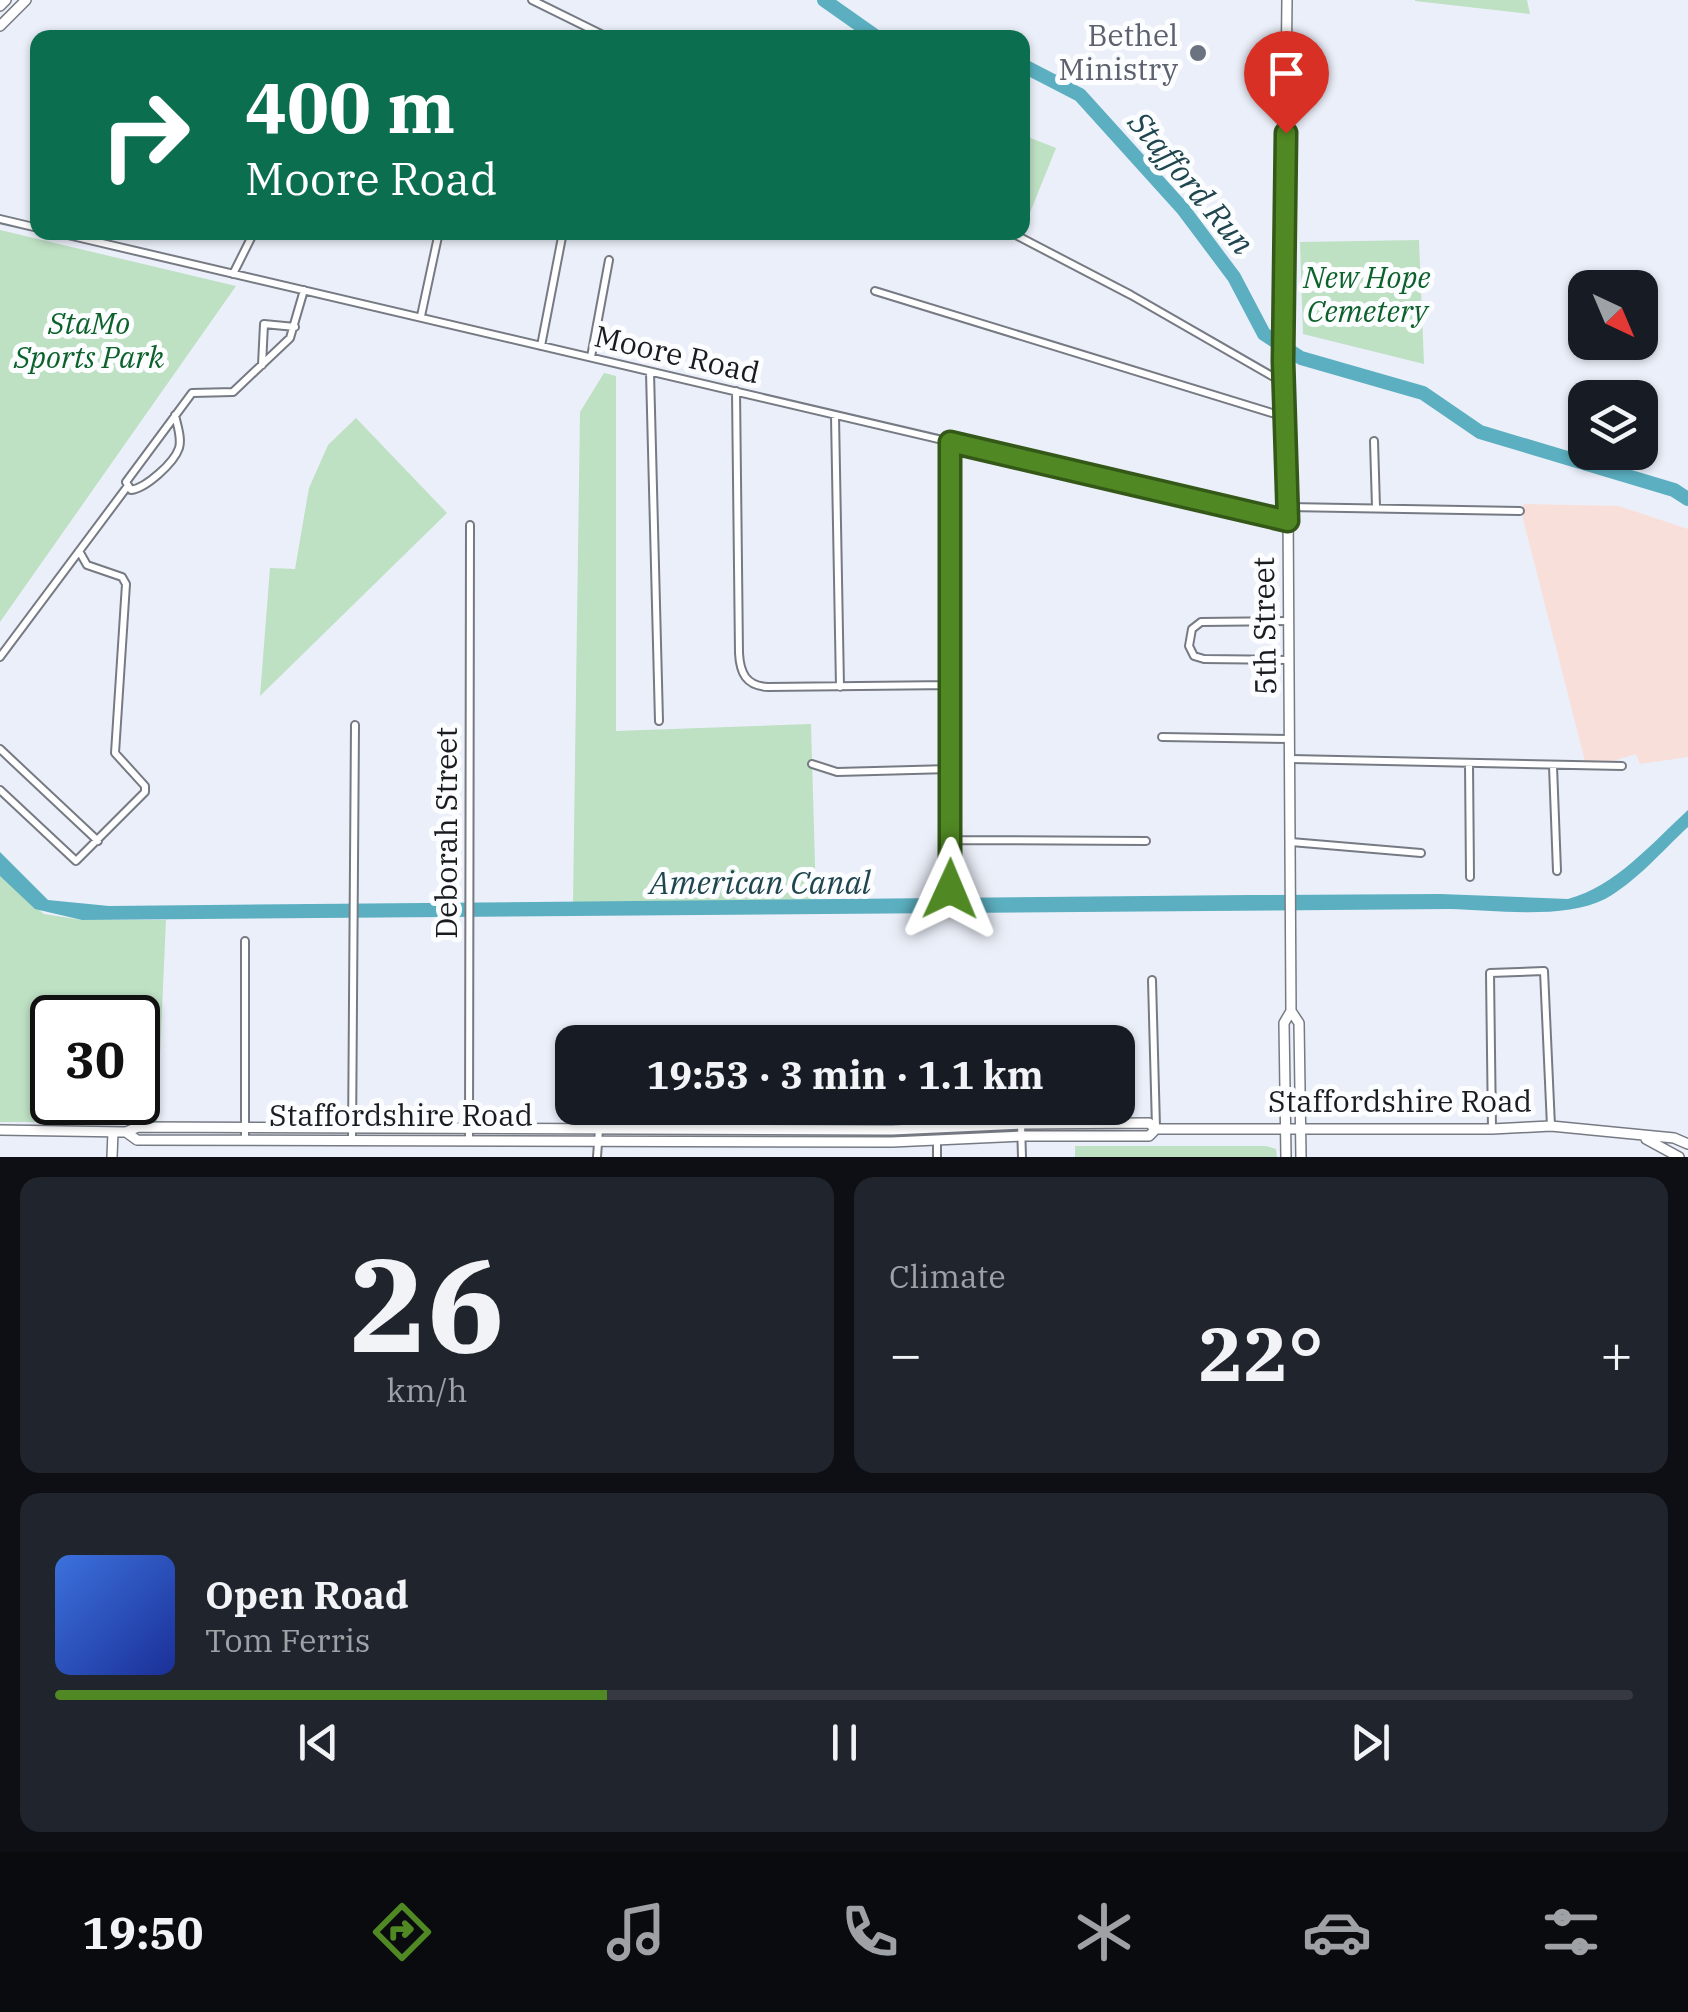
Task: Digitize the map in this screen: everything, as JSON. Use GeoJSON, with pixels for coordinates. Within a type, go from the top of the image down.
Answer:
{"type":"FeatureCollection","features":[{"type":"Feature","properties":{"kind":"main road"},"geometry":{"type":"LineString","coordinates":[[0,6],[6,0]]}},
{"type":"Feature","properties":{"kind":"main road"},"geometry":{"type":"LineString","coordinates":[[0,26],[26,0]]}},
{"type":"Feature","properties":{"kind":"main road","name":"5th Street"},"geometry":{"type":"LineString","coordinates":[[1286,1157],[1284,1024],[1291,1011],[1292,915],[1283,361],[1287,0]]}},
{"type":"Feature","properties":{"kind":"main road","name":"5th Street"},"geometry":{"type":"LineString","coordinates":[[1291,1011],[1299,1023],[1300,1157]]}},
{"type":"Feature","properties":{"kind":"main road"},"geometry":{"type":"LineString","coordinates":[[1284,1067],[1299,1062]]}},
{"type":"Feature","properties":{"kind":"main road","name":"Staffordshire Road"},"geometry":{"type":"LineString","coordinates":[[1135,1123],[1148,1123],[1156,1128],[1285,1129],[1551,1126],[1674,1138],[1688,1144]]}},
{"type":"Feature","properties":{"kind":"main road","name":"Staffordshire Road"},"geometry":{"type":"LineString","coordinates":[[0,1130],[892,1130],[1000,1125]]}},
{"type":"Feature","properties":{"kind":"main road","name":"Staffordshire Road"},"geometry":{"type":"LineString","coordinates":[[126,1132],[137,1140],[937,1140],[1148,1136],[1156,1128]]}},
{"type":"Feature","properties":{"kind":"main road"},"geometry":{"type":"LineString","coordinates":[[112,1157],[113,1132]]}},
{"type":"Feature","properties":{"kind":"main road","name":"Staffordshire Road"},"geometry":{"type":"LineString","coordinates":[[1644,1137],[1679,1157]]}},
{"type":"Feature","properties":{"kind":"street"},"geometry":{"type":"LineString","coordinates":[[532,0],[594,30]]}},
{"type":"Feature","properties":{"kind":"street"},"geometry":{"type":"LineString","coordinates":[[0,219],[30,226]]}},
{"type":"Feature","properties":{"kind":"street","name":"Moore Road"},"geometry":{"type":"LineString","coordinates":[[89,240],[1288,521]]}},
{"type":"Feature","properties":{"kind":"street"},"geometry":{"type":"LineString","coordinates":[[232,274],[250,240]]}},
{"type":"Feature","properties":{"kind":"street"},"geometry":{"type":"LineString","coordinates":[[420,316],[437,240]]}},
{"type":"Feature","properties":{"kind":"street"},"geometry":{"type":"LineString","coordinates":[[540,346],[561,240]]}},
{"type":"Feature","properties":{"kind":"street"},"geometry":{"type":"LineString","coordinates":[[1025,240],[1284,383]]}},
{"type":"Feature","properties":{"kind":"street"},"geometry":{"type":"LineString","coordinates":[[591,358],[609,260]]}},
{"type":"Feature","properties":{"kind":"street"},"geometry":{"type":"LineString","coordinates":[[175,415],[180,441],[176,454],[140,488],[131,490],[126,482],[175,415],[192,393],[233,392],[290,338],[304,290]]}},
{"type":"Feature","properties":{"kind":"street"},"geometry":{"type":"LineString","coordinates":[[875,290],[1285,416]]}},
{"type":"Feature","properties":{"kind":"street"},"geometry":{"type":"LineString","coordinates":[[262,365],[264,324],[295,327]]}},
{"type":"Feature","properties":{"kind":"street"},"geometry":{"type":"LineString","coordinates":[[650,372],[658,722]]}},
{"type":"Feature","properties":{"kind":"street"},"geometry":{"type":"LineString","coordinates":[[736,391],[740,669],[746,679],[759,687],[950,685]]}},
{"type":"Feature","properties":{"kind":"street"},"geometry":{"type":"LineString","coordinates":[[835,416],[840,686]]}},
{"type":"Feature","properties":{"kind":"street"},"geometry":{"type":"LineString","coordinates":[[1374,441],[1376,507]]}},
{"type":"Feature","properties":{"kind":"street"},"geometry":{"type":"LineString","coordinates":[[950,442],[950,889]]}},
{"type":"Feature","properties":{"kind":"street"},"geometry":{"type":"LineString","coordinates":[[0,657],[128,487]]}},
{"type":"Feature","properties":{"kind":"street"},"geometry":{"type":"LineString","coordinates":[[1288,507],[1520,511]]}},
{"type":"Feature","properties":{"kind":"street","name":"Deborah Street"},"geometry":{"type":"LineString","coordinates":[[469,1140],[470,525]]}},
{"type":"Feature","properties":{"kind":"street"},"geometry":{"type":"LineString","coordinates":[[0,790],[71,859],[80,860],[145,792],[145,786],[115,753],[126,584],[122,577],[87,566],[79,551]]}},
{"type":"Feature","properties":{"kind":"street"},"geometry":{"type":"LineString","coordinates":[[1289,620],[1201,622],[1192,629],[1189,646],[1194,656],[1204,660],[1290,660]]}},
{"type":"Feature","properties":{"kind":"street"},"geometry":{"type":"LineString","coordinates":[[352,1140],[355,725]]}},
{"type":"Feature","properties":{"kind":"street"},"geometry":{"type":"LineString","coordinates":[[1162,737],[1291,739]]}},
{"type":"Feature","properties":{"kind":"street"},"geometry":{"type":"LineString","coordinates":[[0,749],[98,842]]}},
{"type":"Feature","properties":{"kind":"street"},"geometry":{"type":"LineString","coordinates":[[1291,759],[1622,766]]}},
{"type":"Feature","properties":{"kind":"street"},"geometry":{"type":"LineString","coordinates":[[1469,763],[1470,877]]}},
{"type":"Feature","properties":{"kind":"street"},"geometry":{"type":"LineString","coordinates":[[812,764],[837,772],[950,769]]}},
{"type":"Feature","properties":{"kind":"street"},"geometry":{"type":"LineString","coordinates":[[1554,766],[1557,871]]}},
{"type":"Feature","properties":{"kind":"street"},"geometry":{"type":"LineString","coordinates":[[950,840],[1146,841]]}},
{"type":"Feature","properties":{"kind":"street"},"geometry":{"type":"LineString","coordinates":[[1291,842],[1421,853]]}},
{"type":"Feature","properties":{"kind":"street"},"geometry":{"type":"LineString","coordinates":[[244,941],[246,1140]]}},
{"type":"Feature","properties":{"kind":"street"},"geometry":{"type":"LineString","coordinates":[[1492,1129],[1490,974],[1544,972],[1551,1126]]}},
{"type":"Feature","properties":{"kind":"street"},"geometry":{"type":"LineString","coordinates":[[1152,980],[1156,1128]]}},
{"type":"Feature","properties":{"kind":"street"},"geometry":{"type":"LineString","coordinates":[[1021,1125],[1022,1157]]}},
{"type":"Feature","properties":{"kind":"street"},"geometry":{"type":"LineString","coordinates":[[393,1128],[393,1140]]}},
{"type":"Feature","properties":{"kind":"street"},"geometry":{"type":"LineString","coordinates":[[598,1157],[599,1129]]}},
{"type":"Feature","properties":{"kind":"street"},"geometry":{"type":"LineString","coordinates":[[937,1140],[937,1157]]}},
{"type":"Feature","properties":{"kind":"shaded area"},"geometry":{"type":"Polygon","coordinates":[[[1523,504],[1619,506],[1688,529],[1688,757],[1640,764],[1636,754],[1606,763],[1585,761],[1523,519],[1523,504]]]}},
{"type":"Feature","properties":{"kind":"green space"},"geometry":{"type":"Polygon","coordinates":[[[1415,0],[1527,0],[1530,14],[1415,1],[1415,0]]]}},
{"type":"Feature","properties":{"kind":"green space"},"geometry":{"type":"Polygon","coordinates":[[[1030,138],[1056,148],[1030,213],[1030,138]]]}},
{"type":"Feature","properties":{"kind":"green space","name":"StaMo Sports Park"},"geometry":{"type":"Polygon","coordinates":[[[0,230],[236,286],[0,622],[0,230]]]}},
{"type":"Feature","properties":{"kind":"green space","name":"New Hope Cemetery"},"geometry":{"type":"Polygon","coordinates":[[[1419,240],[1424,364],[1303,334],[1300,242],[1419,240]]]}},
{"type":"Feature","properties":{"kind":"green space"},"geometry":{"type":"Polygon","coordinates":[[[604,373],[616,376],[616,731],[811,724],[816,900],[573,903],[580,412],[604,373]]]}},
{"type":"Feature","properties":{"kind":"green space"},"geometry":{"type":"Polygon","coordinates":[[[356,418],[447,513],[260,696],[270,568],[295,569],[309,488],[328,445],[356,418]]]}},
{"type":"Feature","properties":{"kind":"green space"},"geometry":{"type":"Polygon","coordinates":[[[0,876],[44,914],[82,920],[166,920],[160,1055],[160,995],[30,995],[30,1122],[0,1122],[0,876]]]}},
{"type":"Feature","properties":{"kind":"green space"},"geometry":{"type":"Polygon","coordinates":[[[1075,1146],[1266,1146],[1276,1149],[1277,1157],[1075,1157],[1075,1146]]]}},
{"type":"Feature","properties":{"kind":"water","name":"American Canal"},"geometry":{"type":"Polygon","coordinates":[[[1688,810],[1688,827],[1627,884],[1588,906],[1550,912],[1450,909],[82,920],[35,909],[0,876],[0,852],[48,900],[109,906],[1440,894],[1568,899],[1617,874],[1688,810]]]}},
{"type":"Feature","properties":{"kind":"waterway","name":"Stafford Run"},"geometry":{"type":"LineString","coordinates":[[824,0],[867,30]]}},
{"type":"Feature","properties":{"kind":"waterway","name":"Stafford Run"},"geometry":{"type":"LineString","coordinates":[[1030,69],[1080,95],[1183,209],[1234,277],[1264,334],[1301,358],[1423,393],[1480,432],[1674,490],[1688,499]]}},
{"type":"Feature","properties":{"kind":"place","name":"Bethel Ministry"},"geometry":{"type":"Point","coordinates":[1198,53]}},
{"type":"Feature","properties":{"kind":"route"},"geometry":{"type":"LineString","coordinates":[[950,889],[950,442],[1288,521],[1283,361],[1286,133]]}}]}
